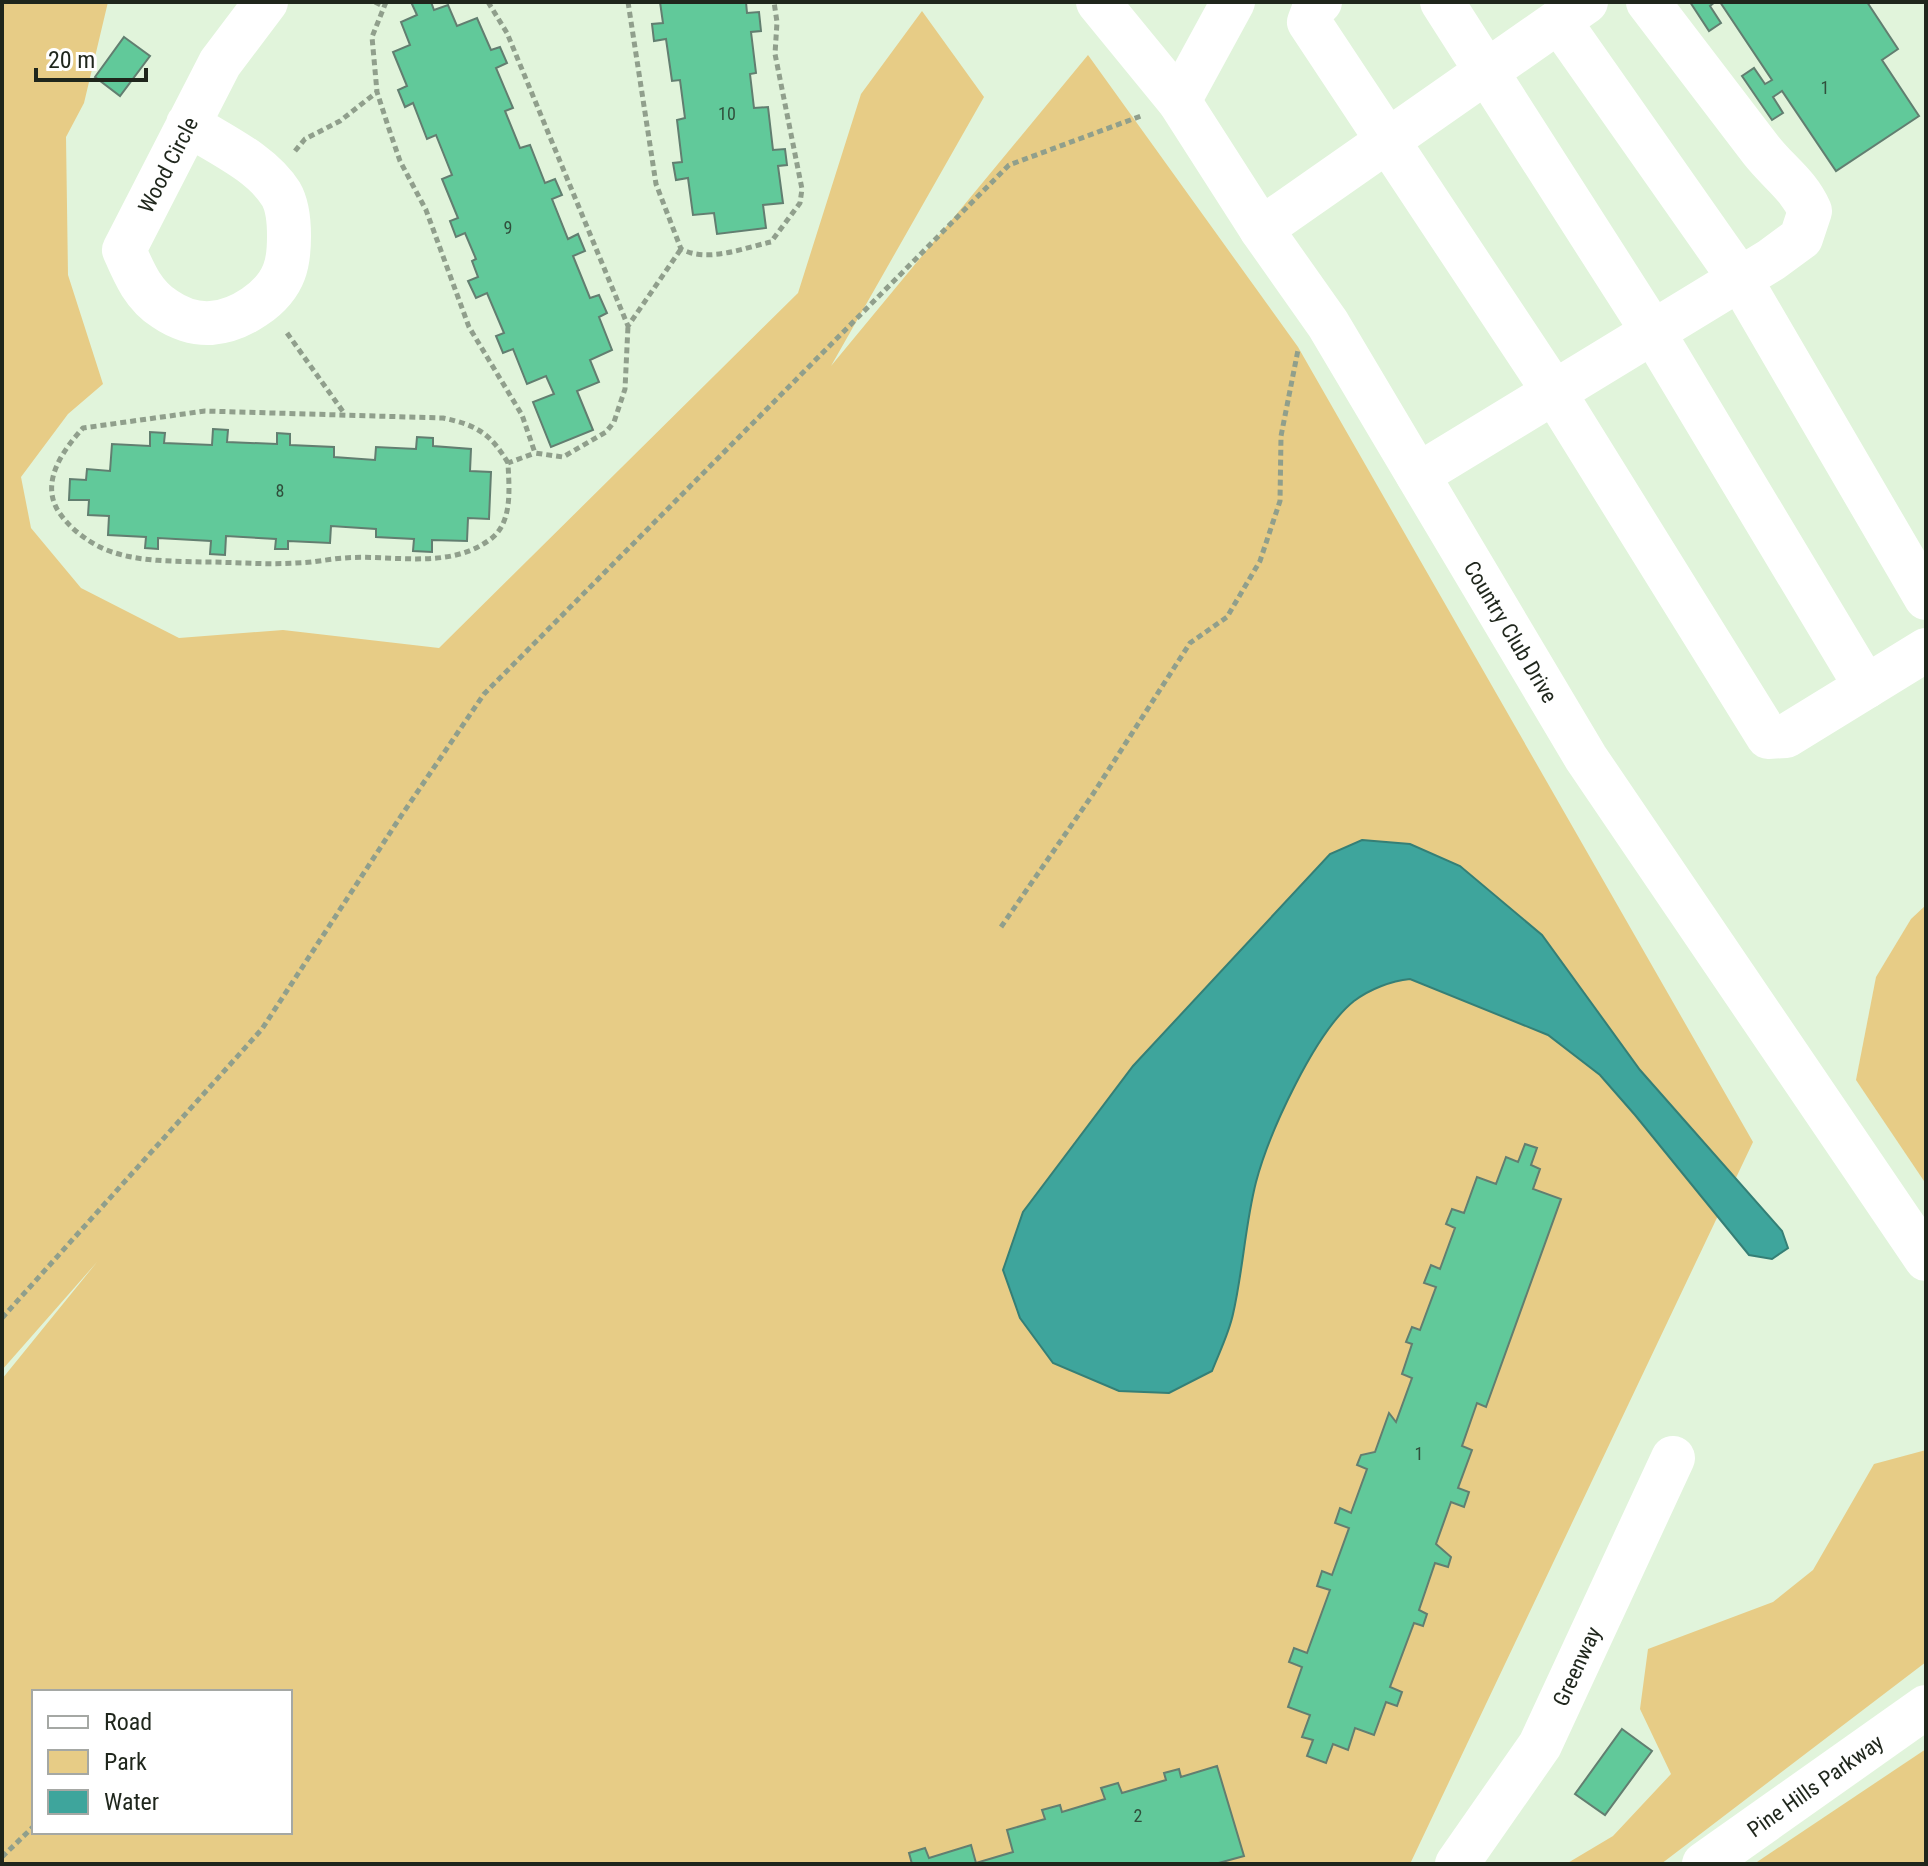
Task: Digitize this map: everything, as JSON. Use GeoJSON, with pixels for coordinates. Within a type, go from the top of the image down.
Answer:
{"type":"FeatureCollection","features":[{"type":"Feature","properties":{"kind":"street","name":"Wood Circle"},"geometry":{"type":"LineString","coordinates":[[260,302],[230,319],[211,323],[187,320],[163,308],[138,282],[124,250],[220,63],[266,2]]}},
{"type":"Feature","properties":{"kind":"street","name":"Country Club Drive"},"geometry":{"type":"LineString","coordinates":[[1098,2],[1179,101],[1261,229],[1328,324],[1586,758],[1926,1259]]}},
{"type":"Feature","properties":{"kind":"street"},"geometry":{"type":"LineString","coordinates":[[1179,101],[1233,2]]}},
{"type":"Feature","properties":{"kind":"street"},"geometry":{"type":"LineString","coordinates":[[1320,2],[1315,6],[1309,22],[1554,392],[1768,737],[1786,736],[1926,650]]}},
{"type":"Feature","properties":{"kind":"street"},"geometry":{"type":"LineString","coordinates":[[1442,2],[1653,332],[1866,687]]}},
{"type":"Feature","properties":{"kind":"street"},"geometry":{"type":"LineString","coordinates":[[1418,475],[1740,279],[1801,238],[1810,211],[1801,190],[1778,171],[1648,2]]}},
{"type":"Feature","properties":{"kind":"street"},"geometry":{"type":"LineString","coordinates":[[1261,229],[1573,11],[1740,279],[1926,598]]}},
{"type":"Feature","properties":{"kind":"street"},"geometry":{"type":"LineString","coordinates":[[188,124],[253,166],[270,180],[283,197],[289,223],[284,272],[270,294],[260,302]]}},
{"type":"Feature","properties":{"kind":"street","name":"Greenway"},"geometry":{"type":"LineString","coordinates":[[1457,1864],[1540,1745],[1673,1458]]}},
{"type":"Feature","properties":{"kind":"street","name":"Pine Hills Parkway"},"geometry":{"type":"LineString","coordinates":[[1704,1864],[1926,1707]]}},
{"type":"Feature","properties":{"kind":"path"},"geometry":{"type":"LineString","coordinates":[[375,2],[385,4],[372,37],[377,92],[400,161],[426,210],[469,327],[522,415],[535,453]]}},
{"type":"Feature","properties":{"kind":"path"},"geometry":{"type":"LineString","coordinates":[[488,2],[507,33],[628,326],[625,389],[614,422],[606,432],[563,457],[535,453],[508,463]]}},
{"type":"Feature","properties":{"kind":"path"},"geometry":{"type":"LineString","coordinates":[[628,2],[656,184],[681,249],[692,255],[709,256],[771,242],[800,203],[802,189],[775,54],[777,22],[774,2]]}},
{"type":"Feature","properties":{"kind":"path"},"geometry":{"type":"LineString","coordinates":[[270,180],[305,139],[340,121],[377,92]]}},
{"type":"Feature","properties":{"kind":"path"},"geometry":{"type":"LineString","coordinates":[[2,1318],[262,1029],[484,694],[1009,165],[1179,101]]}},
{"type":"Feature","properties":{"kind":"path"},"geometry":{"type":"LineString","coordinates":[[628,326],[681,249]]}},
{"type":"Feature","properties":{"kind":"path"},"geometry":{"type":"LineString","coordinates":[[260,302],[298,345],[344,414]]}},
{"type":"Feature","properties":{"kind":"path"},"geometry":{"type":"LineString","coordinates":[[1001,927],[1093,794],[1190,643],[1227,617],[1260,561],[1280,501],[1281,436],[1298,347]]}},
{"type":"Feature","properties":{"kind":"path"},"geometry":{"type":"LineString","coordinates":[[205,411],[443,418],[481,430],[495,441],[508,463],[510,494],[504,522],[493,537],[448,557],[348,558],[292,564],[134,558],[103,548],[79,534],[63,519],[53,502],[52,483],[57,462],[83,428],[205,411]]}},
{"type":"Feature","properties":{"kind":"path"},"geometry":{"type":"LineString","coordinates":[[2,1857],[32,1828]]}},
{"type":"Feature","properties":{"kind":"green space"},"geometry":{"type":"Polygon","coordinates":[[[2,2],[108,2],[84,103],[66,137],[68,275],[103,384],[68,414],[21,477],[31,528],[81,588],[179,638],[283,630],[439,648],[798,293],[861,94],[922,11],[984,97],[831,366],[1088,55],[1298,347],[1753,1142],[1410,1864],[2,1864],[2,1379],[97,1262],[2,1370],[2,2]]]}},
{"type":"Feature","properties":{"kind":"green space"},"geometry":{"type":"Polygon","coordinates":[[[1926,905],[1926,1184],[1856,1080],[1876,977],[1911,919],[1926,905]]]}},
{"type":"Feature","properties":{"kind":"green space"},"geometry":{"type":"Polygon","coordinates":[[[1926,1450],[1926,1662],[1661,1864],[1566,1864],[1613,1836],[1671,1774],[1640,1709],[1648,1649],[1773,1602],[1813,1570],[1874,1464],[1926,1450]]]}},
{"type":"Feature","properties":{"kind":"green space"},"geometry":{"type":"Polygon","coordinates":[[[1926,1749],[1926,1864],[1754,1864],[1926,1749]]]}},
{"type":"Feature","properties":{"kind":"water"},"geometry":{"type":"Polygon","coordinates":[[[1362,840],[1410,844],[1460,866],[1542,935],[1640,1070],[1782,1231],[1788,1248],[1772,1259],[1749,1255],[1600,1075],[1548,1035],[1410,979],[1403,980],[1374,989],[1354,1001],[1339,1016],[1309,1059],[1282,1111],[1256,1182],[1233,1314],[1212,1371],[1169,1393],[1119,1391],[1053,1363],[1020,1318],[1003,1270],[1023,1212],[1133,1066],[1330,854],[1362,840]]]}},
{"type":"Feature","properties":{"kind":"building"},"geometry":{"type":"Polygon","coordinates":[[[411,2],[431,2],[434,10],[448,5],[457,26],[477,18],[491,50],[500,47],[507,63],[496,68],[513,108],[505,111],[520,148],[530,145],[545,183],[555,179],[562,195],[552,199],[568,239],[578,234],[585,251],[573,256],[590,298],[599,295],[607,313],[599,317],[612,350],[590,360],[599,382],[577,391],[593,430],[551,447],[533,402],[554,394],[546,376],[527,384],[513,349],[503,353],[496,336],[504,333],[487,293],[476,298],[468,281],[478,277],[472,261],[476,259],[465,233],[456,237],[450,221],[458,218],[442,179],[452,175],[436,135],[427,139],[413,103],[405,107],[398,90],[407,86],[393,52],[410,45],[401,22],[417,15],[411,2]]]}},
{"type":"Feature","properties":{"kind":"building"},"geometry":{"type":"Polygon","coordinates":[[[660,2],[746,2],[747,13],[759,12],[761,31],[751,32],[756,73],[750,74],[754,108],[768,107],[773,150],[785,149],[787,165],[778,166],[783,203],[763,205],[766,228],[717,234],[714,213],[693,215],[688,178],[676,180],[673,163],[682,162],[677,120],[685,118],[680,80],[672,81],[666,39],[654,41],[652,24],[663,23],[660,2]]]}},
{"type":"Feature","properties":{"kind":"building"},"geometry":{"type":"Polygon","coordinates":[[[1690,2],[1715,2],[1710,6],[1721,23],[1709,31],[1690,2]]]}},
{"type":"Feature","properties":{"kind":"building"},"geometry":{"type":"Polygon","coordinates":[[[1720,2],[1867,2],[1898,49],[1882,60],[1919,116],[1836,171],[1782,91],[1773,97],[1783,113],[1772,120],[1742,76],[1754,68],[1765,84],[1772,80],[1720,2]]]}},
{"type":"Feature","properties":{"kind":"building"},"geometry":{"type":"Polygon","coordinates":[[[124,37],[150,56],[120,96],[95,77],[124,37]]]}},
{"type":"Feature","properties":{"kind":"building"},"geometry":{"type":"Polygon","coordinates":[[[213,429],[228,430],[227,442],[277,444],[277,433],[290,434],[290,445],[334,447],[334,457],[375,460],[376,447],[416,449],[417,437],[433,438],[433,446],[471,449],[470,471],[491,472],[489,519],[468,518],[467,541],[432,540],[432,552],[413,551],[414,539],[376,537],[376,529],[331,526],[330,543],[288,541],[288,549],[275,549],[276,539],[226,536],[225,555],[210,554],[211,541],[158,538],[158,549],[145,548],[146,537],[108,535],[109,516],[88,515],[89,500],[69,500],[70,479],[86,480],[87,469],[110,471],[112,444],[150,446],[150,432],[165,433],[164,443],[212,445],[213,429]]]}},
{"type":"Feature","properties":{"kind":"building"},"geometry":{"type":"Polygon","coordinates":[[[1525,1144],[1537,1148],[1531,1165],[1540,1169],[1533,1189],[1561,1199],[1486,1407],[1477,1403],[1462,1446],[1472,1450],[1458,1488],[1469,1492],[1464,1507],[1451,1502],[1436,1544],[1451,1557],[1448,1567],[1435,1563],[1419,1610],[1427,1614],[1423,1626],[1414,1623],[1390,1687],[1402,1692],[1397,1706],[1386,1702],[1374,1735],[1355,1728],[1348,1750],[1333,1744],[1326,1763],[1307,1756],[1313,1740],[1302,1737],[1310,1715],[1288,1707],[1302,1667],[1289,1662],[1294,1648],[1307,1653],[1330,1590],[1317,1586],[1322,1571],[1332,1575],[1349,1528],[1335,1523],[1340,1508],[1351,1513],[1367,1469],[1357,1465],[1361,1455],[1375,1452],[1389,1413],[1396,1422],[1412,1378],[1402,1374],[1412,1344],[1406,1342],[1412,1327],[1420,1330],[1436,1287],[1424,1283],[1431,1265],[1440,1269],[1455,1228],[1446,1224],[1452,1209],[1464,1213],[1477,1177],[1496,1184],[1506,1157],[1518,1162],[1525,1144]]]}},
{"type":"Feature","properties":{"kind":"building"},"geometry":{"type":"Polygon","coordinates":[[[1622,1729],[1652,1751],[1605,1815],[1575,1794],[1622,1729]]]}},
{"type":"Feature","properties":{"kind":"building"},"geometry":{"type":"Polygon","coordinates":[[[1217,1766],[1244,1856],[1215,1864],[912,1864],[909,1853],[925,1848],[929,1858],[971,1845],[976,1863],[1013,1852],[1007,1830],[1045,1819],[1042,1810],[1060,1805],[1062,1812],[1105,1799],[1101,1788],[1118,1783],[1122,1793],[1166,1780],[1164,1773],[1179,1769],[1181,1777],[1217,1766]]]}}]}
